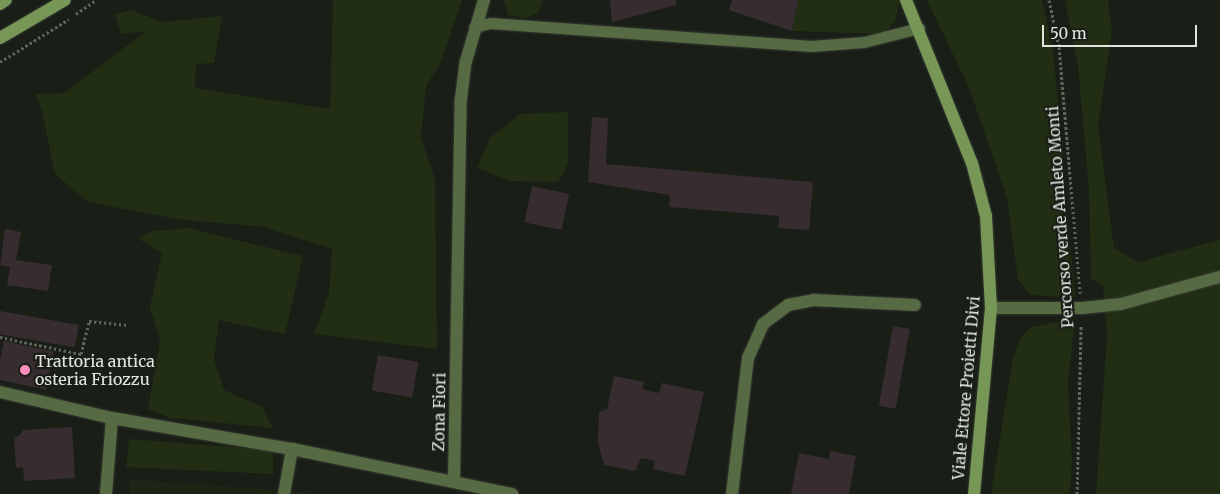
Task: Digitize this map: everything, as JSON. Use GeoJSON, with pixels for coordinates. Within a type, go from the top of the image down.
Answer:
{"type":"FeatureCollection","features":[{"type":"Feature","properties":{"kind":"main road"},"geometry":{"type":"LineString","coordinates":[[0,4],[6,0]]}},
{"type":"Feature","properties":{"kind":"main road"},"geometry":{"type":"LineString","coordinates":[[0,38],[65,0]]}},
{"type":"Feature","properties":{"kind":"main road","name":"Viale Ettore Proietti Divi"},"geometry":{"type":"LineString","coordinates":[[906,0],[919,28],[969,155],[983,207],[991,308],[974,494]]}},
{"type":"Feature","properties":{"kind":"street","name":"Zona Fiori"},"geometry":{"type":"LineString","coordinates":[[454,481],[459,129],[466,61],[474,27],[484,0]]}},
{"type":"Feature","properties":{"kind":"street"},"geometry":{"type":"LineString","coordinates":[[991,308],[1082,308],[1121,304],[1220,277]]}},
{"type":"Feature","properties":{"kind":"street"},"geometry":{"type":"LineString","coordinates":[[732,494],[748,358],[763,324],[788,304],[814,300],[915,305]]}},
{"type":"Feature","properties":{"kind":"street"},"geometry":{"type":"LineString","coordinates":[[0,392],[112,418],[292,449],[512,494]]}},
{"type":"Feature","properties":{"kind":"street"},"geometry":{"type":"LineString","coordinates":[[106,494],[112,418]]}},
{"type":"Feature","properties":{"kind":"street"},"geometry":{"type":"LineString","coordinates":[[284,494],[292,449]]}},
{"type":"Feature","properties":{"kind":"lane"},"geometry":{"type":"LineString","coordinates":[[474,27],[490,23],[812,46],[864,42],[919,28]]}},
{"type":"Feature","properties":{"kind":"path"},"geometry":{"type":"LineString","coordinates":[[0,62],[44,37],[96,0]]}},
{"type":"Feature","properties":{"kind":"path","name":"Percorso verde Amleto Monti"},"geometry":{"type":"LineString","coordinates":[[1049,0],[1059,47],[1082,308],[1078,494]]}},
{"type":"Feature","properties":{"kind":"path"},"geometry":{"type":"LineString","coordinates":[[0,337],[81,354],[89,321],[128,325]]}},
{"type":"Feature","properties":{"kind":"shaded area"},"geometry":{"type":"Polygon","coordinates":[[[129,479],[311,493],[396,494],[130,494],[129,479]]]}},
{"type":"Feature","properties":{"kind":"green space"},"geometry":{"type":"Polygon","coordinates":[[[333,0],[462,0],[440,64],[426,86],[421,138],[435,179],[437,349],[314,334],[329,293],[332,249],[264,227],[177,219],[88,202],[55,174],[41,107],[35,94],[64,93],[146,31],[121,34],[115,14],[131,10],[163,22],[222,16],[214,63],[196,64],[195,88],[330,109],[333,0]]]}},
{"type":"Feature","properties":{"kind":"green space"},"geometry":{"type":"Polygon","coordinates":[[[504,0],[543,0],[538,13],[526,18],[508,15],[504,0]]]}},
{"type":"Feature","properties":{"kind":"green space"},"geometry":{"type":"Polygon","coordinates":[[[798,0],[899,0],[896,20],[883,34],[792,31],[798,0]]]}},
{"type":"Feature","properties":{"kind":"green space"},"geometry":{"type":"Polygon","coordinates":[[[927,0],[1042,0],[1053,49],[1075,298],[1030,295],[1018,280],[1007,197],[969,88],[927,0]]]}},
{"type":"Feature","properties":{"kind":"green space"},"geometry":{"type":"Polygon","coordinates":[[[1065,0],[1108,0],[1112,30],[1098,126],[1114,248],[1138,262],[1220,240],[1220,494],[1096,494],[1107,335],[1103,286],[1091,279],[1089,190],[1078,66],[1065,0]]]}},
{"type":"Feature","properties":{"kind":"green space"},"geometry":{"type":"Polygon","coordinates":[[[568,112],[568,164],[558,182],[510,181],[477,168],[490,138],[520,114],[568,112]]]}},
{"type":"Feature","properties":{"kind":"green space"},"geometry":{"type":"Polygon","coordinates":[[[188,228],[303,256],[285,334],[219,320],[214,359],[224,390],[262,407],[273,428],[170,418],[148,409],[160,341],[150,307],[162,253],[139,239],[151,231],[188,228]]]}},
{"type":"Feature","properties":{"kind":"green space"},"geometry":{"type":"Polygon","coordinates":[[[1075,319],[1068,383],[1072,461],[1070,494],[991,494],[1013,358],[1020,338],[1031,327],[1075,319]]]}},
{"type":"Feature","properties":{"kind":"green space"},"geometry":{"type":"Polygon","coordinates":[[[129,439],[273,450],[273,474],[126,467],[129,439]]]}},
{"type":"Feature","properties":{"kind":"building"},"geometry":{"type":"Polygon","coordinates":[[[610,0],[676,0],[676,5],[612,22],[610,0]]]}},
{"type":"Feature","properties":{"kind":"building"},"geometry":{"type":"Polygon","coordinates":[[[732,0],[798,0],[792,31],[729,10],[732,0]]]}},
{"type":"Feature","properties":{"kind":"building"},"geometry":{"type":"Polygon","coordinates":[[[592,117],[608,118],[606,164],[813,182],[809,230],[778,228],[779,216],[669,207],[670,195],[588,182],[592,117]]]}},
{"type":"Feature","properties":{"kind":"building"},"geometry":{"type":"Polygon","coordinates":[[[532,186],[569,194],[561,230],[524,222],[532,186]]]}},
{"type":"Feature","properties":{"kind":"building"},"geometry":{"type":"Polygon","coordinates":[[[5,229],[21,232],[16,260],[52,265],[48,291],[7,285],[10,267],[0,265],[5,229]]]}},
{"type":"Feature","properties":{"kind":"building"},"geometry":{"type":"Polygon","coordinates":[[[0,311],[79,325],[75,348],[0,334],[0,311]]]}},
{"type":"Feature","properties":{"kind":"building"},"geometry":{"type":"Polygon","coordinates":[[[893,326],[910,329],[896,409],[879,406],[893,326]]]}},
{"type":"Feature","properties":{"kind":"building","name":"Trattoria antica osteria Friozzu"},"geometry":{"type":"Polygon","coordinates":[[[4,341],[54,352],[46,390],[0,380],[0,360],[4,341]]]}},
{"type":"Feature","properties":{"kind":"building"},"geometry":{"type":"Polygon","coordinates":[[[378,355],[418,362],[412,398],[372,390],[378,355]]]}},
{"type":"Feature","properties":{"kind":"building"},"geometry":{"type":"Polygon","coordinates":[[[614,376],[644,382],[642,389],[659,393],[662,383],[704,392],[685,476],[653,469],[655,461],[641,458],[635,471],[604,465],[598,442],[599,412],[607,409],[614,376]]]}},
{"type":"Feature","properties":{"kind":"building"},"geometry":{"type":"Polygon","coordinates":[[[72,427],[75,478],[24,481],[23,467],[16,468],[14,437],[19,436],[23,430],[72,427]]]}},
{"type":"Feature","properties":{"kind":"building"},"geometry":{"type":"Polygon","coordinates":[[[830,451],[856,456],[849,494],[791,494],[799,453],[829,459],[830,451]]]}},
{"type":"Feature","properties":{"kind":"place","name":"Trattoria antica osteria Friozzu"},"geometry":{"type":"Point","coordinates":[25,370]}}]}
